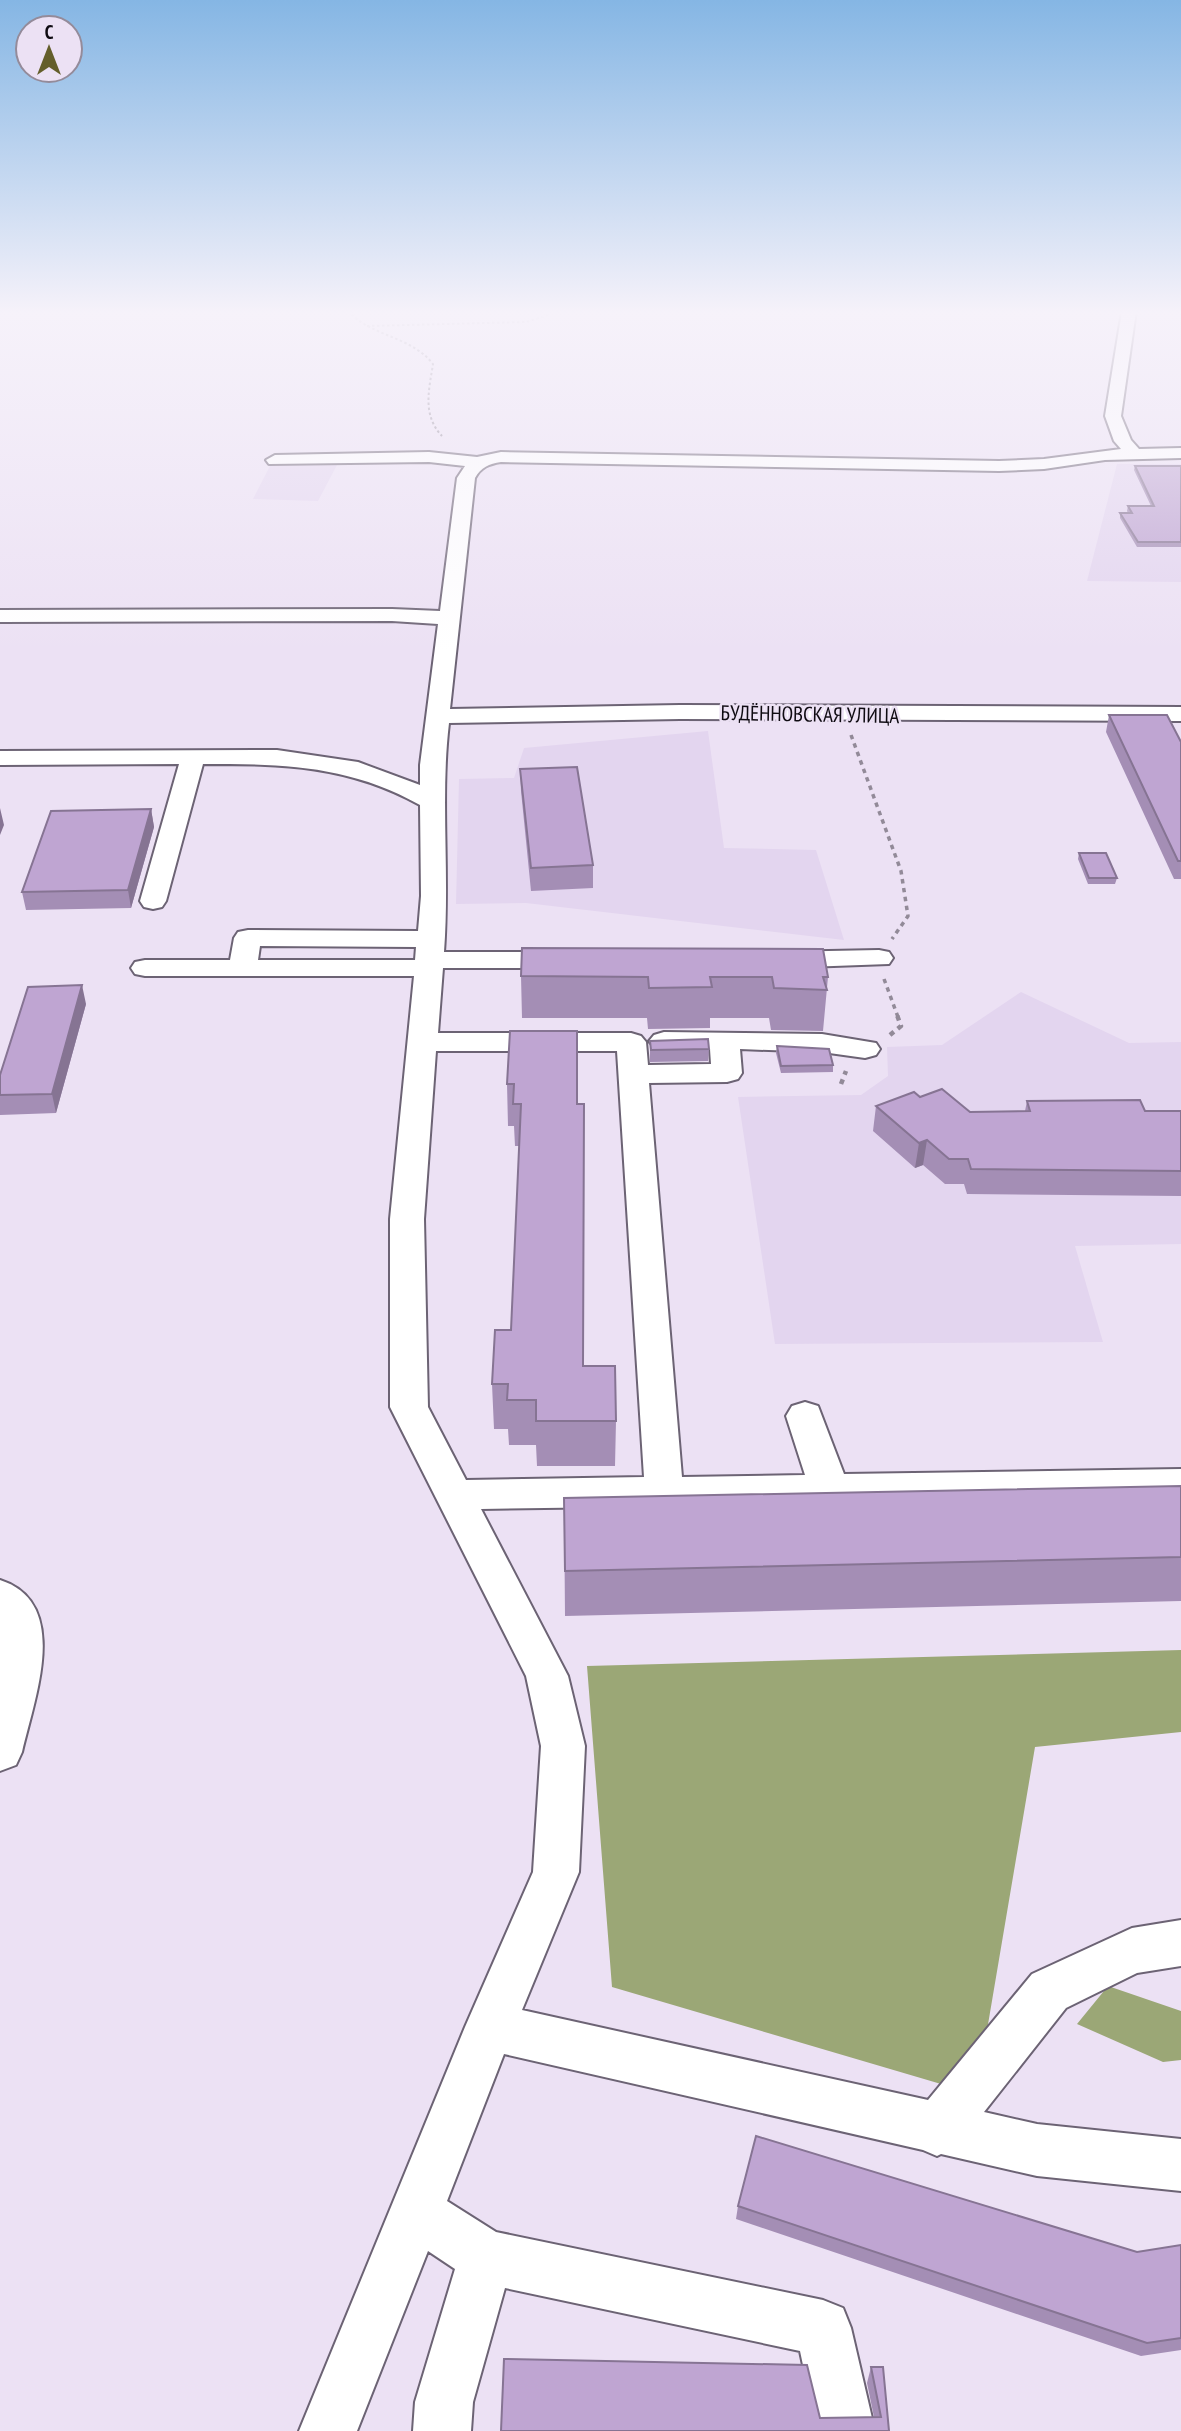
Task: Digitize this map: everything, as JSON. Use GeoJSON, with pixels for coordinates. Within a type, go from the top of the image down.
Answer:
{"type":"FeatureCollection","features":[{"type":"Feature","properties":{"kind":"street"},"geometry":{"type":"LineString","coordinates":[[1117,424],[1123,440],[1133,453]]}},
{"type":"Feature","properties":{"kind":"street"},"geometry":{"type":"LineString","coordinates":[[275,460],[429,457],[480,460],[513,457],[999,467],[1133,453],[1181,453]]}},
{"type":"Feature","properties":{"kind":"street"},"geometry":{"type":"LineString","coordinates":[[328,2431],[490,2027],[556,1872],[563,1746],[547,1676],[409,1407],[407,1219],[425,1042],[430,956],[432,765],[466,478],[472,466],[480,460]]}},
{"type":"Feature","properties":{"kind":"street"},"geometry":{"type":"LineString","coordinates":[[0,616],[392,615],[451,618]]}},
{"type":"Feature","properties":{"kind":"street","name":"БУДЁННОВСКАЯ УЛИЦА"},"geometry":{"type":"LineString","coordinates":[[439,716],[680,712],[844,715],[1181,714]]}},
{"type":"Feature","properties":{"kind":"street"},"geometry":{"type":"LineString","coordinates":[[0,758],[193,757],[318,760],[385,776],[433,802]]}},
{"type":"Feature","properties":{"kind":"street"},"geometry":{"type":"LineString","coordinates":[[153,901],[193,757]]}},
{"type":"Feature","properties":{"kind":"street"},"geometry":{"type":"LineString","coordinates":[[145,968],[242,968],[430,956],[591,960]]}},
{"type":"Feature","properties":{"kind":"street"},"geometry":{"type":"LineString","coordinates":[[758,960],[879,958]]}},
{"type":"Feature","properties":{"kind":"street"},"geometry":{"type":"LineString","coordinates":[[425,1042],[724,1040],[822,1043],[865,1049]]}},
{"type":"Feature","properties":{"kind":"street"},"geometry":{"type":"LineString","coordinates":[[634,1074],[727,1073],[724,1040]]}},
{"type":"Feature","properties":{"kind":"street"},"geometry":{"type":"LineString","coordinates":[[631,1042],[664,1492]]}},
{"type":"Feature","properties":{"kind":"street"},"geometry":{"type":"LineString","coordinates":[[805,1416],[829,1489]]}},
{"type":"Feature","properties":{"kind":"street"},"geometry":{"type":"LineString","coordinates":[[454,1495],[1181,1485]]}},
{"type":"Feature","properties":{"kind":"street"},"geometry":{"type":"LineString","coordinates":[[0,1596],[18,1613],[23,1652],[0,1752]]}},
{"type":"Feature","properties":{"kind":"street"},"geometry":{"type":"LineString","coordinates":[[937,2130],[1049,1991],[1132,1951],[1181,1943]]}},
{"type":"Feature","properties":{"kind":"street"},"geometry":{"type":"LineString","coordinates":[[490,2027],[937,2130],[1037,2150],[1181,2165]]}},
{"type":"Feature","properties":{"kind":"street"},"geometry":{"type":"LineString","coordinates":[[416,2212],[486,2257],[823,2328],[846,2431]]}},
{"type":"Feature","properties":{"kind":"street"},"geometry":{"type":"LineString","coordinates":[[442,2431],[444,2402],[486,2257]]}},
{"type":"Feature","properties":{"kind":"path"},"geometry":{"type":"LineString","coordinates":[[430,424],[480,460]]}},
{"type":"Feature","properties":{"kind":"path"},"geometry":{"type":"LineString","coordinates":[[844,715],[901,871],[908,915],[879,958],[901,1026],[865,1049]]}},
{"type":"Feature","properties":{"kind":"shaded area"},"geometry":{"type":"Polygon","coordinates":[[[1117,464],[1181,464],[1181,582],[1087,581],[1117,464]]]}},
{"type":"Feature","properties":{"kind":"shaded area"},"geometry":{"type":"Polygon","coordinates":[[[337,465],[318,501],[253,499],[270,466],[337,465]]]}},
{"type":"Feature","properties":{"kind":"shaded area"},"geometry":{"type":"Polygon","coordinates":[[[708,731],[724,848],[816,850],[844,940],[526,903],[456,904],[459,779],[514,778],[524,748],[708,731]]]}},
{"type":"Feature","properties":{"kind":"shaded area"},"geometry":{"type":"Polygon","coordinates":[[[1021,992],[1129,1043],[1181,1042],[1181,1244],[1075,1246],[1103,1342],[775,1344],[738,1097],[861,1095],[888,1076],[887,1047],[942,1045],[1021,992]]]}},
{"type":"Feature","properties":{"kind":"green space"},"geometry":{"type":"Polygon","coordinates":[[[1181,1650],[1181,1732],[1035,1747],[983,2054],[941,2084],[612,1987],[587,1666],[1181,1650]]]}},
{"type":"Feature","properties":{"kind":"green space"},"geometry":{"type":"Polygon","coordinates":[[[1108,1986],[1181,2011],[1181,2060],[1163,2062],[1077,2024],[1108,1986]]]}},
{"type":"Feature","properties":{"kind":"building"},"geometry":{"type":"Polygon","coordinates":[[[1135,466],[1181,466],[1181,542],[1138,542],[1120,513],[1132,513],[1128,506],[1154,506],[1135,466]]]}},
{"type":"Feature","properties":{"kind":"building"},"geometry":{"type":"Polygon","coordinates":[[[1109,715],[1167,715],[1181,742],[1181,861],[1178,861],[1109,715]]]}},
{"type":"Feature","properties":{"kind":"building"},"geometry":{"type":"Polygon","coordinates":[[[577,767],[593,865],[531,868],[520,769],[577,767]]]}},
{"type":"Feature","properties":{"kind":"building"},"geometry":{"type":"Polygon","coordinates":[[[151,809],[128,890],[22,892],[51,811],[151,809]]]}},
{"type":"Feature","properties":{"kind":"building"},"geometry":{"type":"Polygon","coordinates":[[[1079,853],[1106,853],[1117,878],[1089,878],[1079,853]]]}},
{"type":"Feature","properties":{"kind":"building"},"geometry":{"type":"Polygon","coordinates":[[[522,948],[823,949],[828,977],[823,977],[827,990],[774,988],[772,977],[710,977],[712,987],[649,988],[648,977],[521,976],[522,948]]]}},
{"type":"Feature","properties":{"kind":"building"},"geometry":{"type":"Polygon","coordinates":[[[82,985],[52,1094],[0,1095],[0,1075],[28,987],[82,985]]]}},
{"type":"Feature","properties":{"kind":"building"},"geometry":{"type":"Polygon","coordinates":[[[510,1031],[577,1031],[577,1104],[584,1104],[583,1366],[615,1366],[616,1421],[536,1421],[536,1400],[507,1400],[508,1384],[492,1384],[495,1330],[511,1330],[521,1104],[513,1104],[514,1084],[507,1084],[510,1031]]]}},
{"type":"Feature","properties":{"kind":"building"},"geometry":{"type":"Polygon","coordinates":[[[708,1039],[709,1049],[651,1050],[650,1041],[708,1039]]]}},
{"type":"Feature","properties":{"kind":"building"},"geometry":{"type":"Polygon","coordinates":[[[777,1046],[829,1049],[833,1065],[781,1066],[777,1046]]]}},
{"type":"Feature","properties":{"kind":"building"},"geometry":{"type":"Polygon","coordinates":[[[942,1089],[970,1112],[1030,1111],[1027,1101],[1140,1100],[1145,1111],[1181,1111],[1181,1171],[971,1169],[968,1159],[949,1159],[927,1140],[919,1143],[876,1106],[914,1092],[920,1097],[942,1089]]]}},
{"type":"Feature","properties":{"kind":"building"},"geometry":{"type":"Polygon","coordinates":[[[1181,1486],[1181,1557],[565,1571],[564,1498],[1181,1486]]]}},
{"type":"Feature","properties":{"kind":"building"},"geometry":{"type":"Polygon","coordinates":[[[756,2136],[1137,2252],[1181,2245],[1181,2338],[1147,2343],[738,2206],[756,2136]]]}},
{"type":"Feature","properties":{"kind":"building"},"geometry":{"type":"Polygon","coordinates":[[[504,2359],[807,2365],[820,2418],[881,2417],[871,2367],[883,2367],[889,2431],[501,2431],[504,2359]]]}}]}
